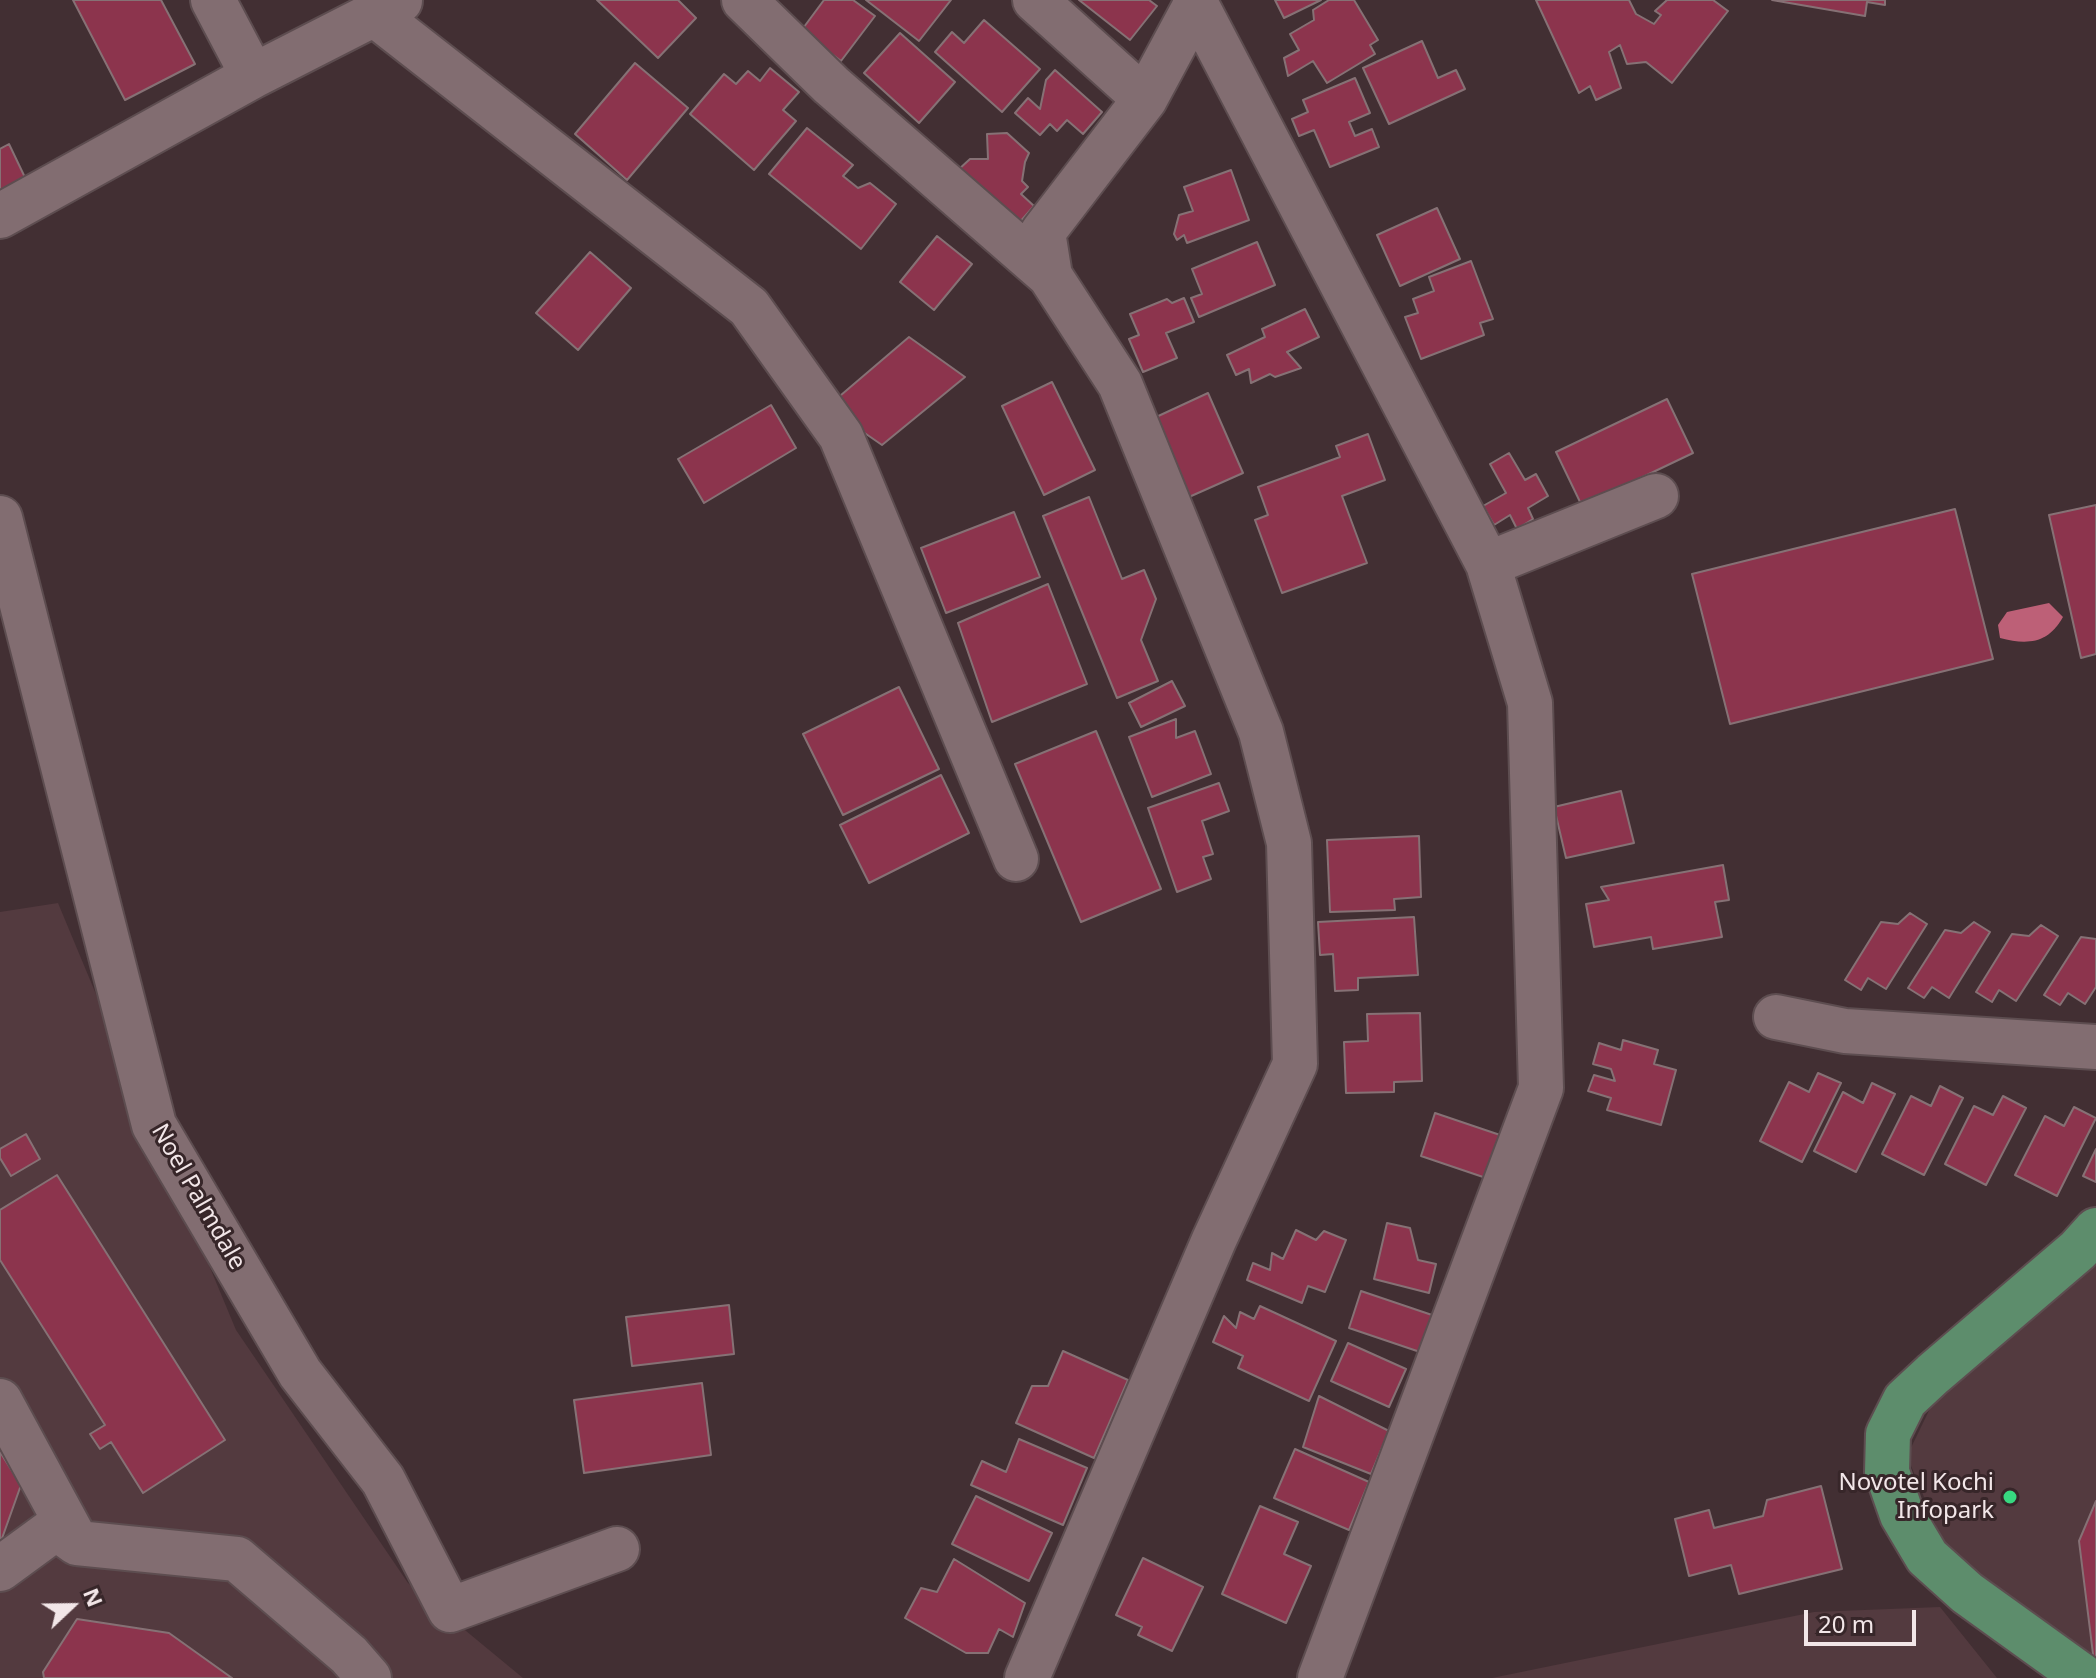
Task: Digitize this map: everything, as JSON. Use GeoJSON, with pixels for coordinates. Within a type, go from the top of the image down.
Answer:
{"type":"FeatureCollection","features":[{"type":"Feature","properties":{"kind":"main road"},"geometry":{"type":"LineString","coordinates":[[2085,1678],[1967,1593],[1927,1557],[1902,1515],[1887,1472],[1888,1434],[1905,1400],[2078,1250],[2096,1230]]}},
{"type":"Feature","properties":{"kind":"street"},"geometry":{"type":"LineString","coordinates":[[213,0],[253,76]]}},
{"type":"Feature","properties":{"kind":"street"},"geometry":{"type":"LineString","coordinates":[[744,0],[831,85],[1050,276],[1120,384],[1261,732],[1289,843],[1295,1064],[1214,1240],[1027,1678]]}},
{"type":"Feature","properties":{"kind":"street"},"geometry":{"type":"LineString","coordinates":[[1035,0],[1145,99]]}},
{"type":"Feature","properties":{"kind":"street"},"geometry":{"type":"LineString","coordinates":[[1050,276],[1043,232],[1145,99],[1196,2]]}},
{"type":"Feature","properties":{"kind":"street"},"geometry":{"type":"LineString","coordinates":[[1196,2],[1488,564],[1530,703],[1541,1088],[1320,1678]]}},
{"type":"Feature","properties":{"kind":"street"},"geometry":{"type":"LineString","coordinates":[[0,216],[253,76],[388,7],[749,307],[841,436],[1016,859]]}},
{"type":"Feature","properties":{"kind":"street"},"geometry":{"type":"LineString","coordinates":[[1488,564],[1656,496]]}},
{"type":"Feature","properties":{"kind":"street","name":"Noel Palmdale"},"geometry":{"type":"LineString","coordinates":[[0,518],[154,1125],[300,1373],[383,1480],[450,1610],[617,1549]]}},
{"type":"Feature","properties":{"kind":"street"},"geometry":{"type":"LineString","coordinates":[[1776,1017],[1845,1031],[2096,1047]]}},
{"type":"Feature","properties":{"kind":"street"},"geometry":{"type":"LineString","coordinates":[[0,1401],[77,1543]]}},
{"type":"Feature","properties":{"kind":"street"},"geometry":{"type":"LineString","coordinates":[[0,1569],[56,1528],[77,1543],[237,1559],[349,1655],[369,1678]]}},
{"type":"Feature","properties":{"kind":"shaded area"},"geometry":{"type":"Polygon","coordinates":[[[2049,603],[2063,617],[2051,633],[2028,642],[2000,638],[1998,625],[2007,612],[2049,603]]]}},
{"type":"Feature","properties":{"kind":"shaded area"},"geometry":{"type":"Polygon","coordinates":[[[58,903],[236,1330],[408,1583],[523,1678],[0,1678],[0,912],[58,903]]]}},
{"type":"Feature","properties":{"kind":"shaded area","name":"Novotel Kochi Infopark"},"geometry":{"type":"Polygon","coordinates":[[[2096,1265],[2096,1678],[2068,1678],[1941,1538],[1907,1456],[1937,1394],[2096,1265]]]}},
{"type":"Feature","properties":{"kind":"shaded area"},"geometry":{"type":"Polygon","coordinates":[[[1940,1607],[1997,1678],[1492,1678],[1814,1612],[1940,1607]]]}},
{"type":"Feature","properties":{"kind":"building"},"geometry":{"type":"Polygon","coordinates":[[[73,0],[161,0],[195,64],[125,100],[73,0]]]}},
{"type":"Feature","properties":{"kind":"building"},"geometry":{"type":"Polygon","coordinates":[[[597,0],[678,0],[696,18],[658,58],[597,0]]]}},
{"type":"Feature","properties":{"kind":"building"},"geometry":{"type":"Polygon","coordinates":[[[824,0],[853,0],[875,16],[841,61],[801,31],[824,0]]]}},
{"type":"Feature","properties":{"kind":"building"},"geometry":{"type":"Polygon","coordinates":[[[866,0],[951,0],[919,41],[866,0]]]}},
{"type":"Feature","properties":{"kind":"building"},"geometry":{"type":"Polygon","coordinates":[[[1079,0],[1149,0],[1157,6],[1130,40],[1079,0]]]}},
{"type":"Feature","properties":{"kind":"building"},"geometry":{"type":"Polygon","coordinates":[[[1275,0],[1321,0],[1284,18],[1275,0]]]}},
{"type":"Feature","properties":{"kind":"building"},"geometry":{"type":"Polygon","coordinates":[[[1329,0],[1354,0],[1378,40],[1370,45],[1375,54],[1327,83],[1313,61],[1288,76],[1284,58],[1299,50],[1290,34],[1314,20],[1313,10],[1329,0]]]}},
{"type":"Feature","properties":{"kind":"building"},"geometry":{"type":"Polygon","coordinates":[[[1536,0],[1629,0],[1636,14],[1654,24],[1661,15],[1655,11],[1667,0],[1713,0],[1728,11],[1672,83],[1646,62],[1627,64],[1620,45],[1609,52],[1621,88],[1596,100],[1590,86],[1579,93],[1536,0]]]}},
{"type":"Feature","properties":{"kind":"building"},"geometry":{"type":"Polygon","coordinates":[[[1772,0],[1885,0],[1885,5],[1867,2],[1865,16],[1772,0]]]}},
{"type":"Feature","properties":{"kind":"building"},"geometry":{"type":"Polygon","coordinates":[[[984,20],[1040,69],[1002,112],[935,52],[952,32],[964,43],[984,20]]]}},
{"type":"Feature","properties":{"kind":"building"},"geometry":{"type":"Polygon","coordinates":[[[900,33],[955,82],[919,123],[864,73],[900,33]]]}},
{"type":"Feature","properties":{"kind":"building"},"geometry":{"type":"Polygon","coordinates":[[[1422,41],[1438,78],[1456,70],[1465,89],[1389,124],[1363,68],[1422,41]]]}},
{"type":"Feature","properties":{"kind":"building"},"geometry":{"type":"Polygon","coordinates":[[[635,63],[688,108],[627,180],[575,134],[635,63]]]}},
{"type":"Feature","properties":{"kind":"building"},"geometry":{"type":"Polygon","coordinates":[[[770,68],[799,92],[783,110],[796,121],[754,170],[690,114],[724,74],[736,84],[748,71],[760,81],[770,68]]]}},
{"type":"Feature","properties":{"kind":"building"},"geometry":{"type":"Polygon","coordinates":[[[1055,70],[1102,112],[1083,134],[1067,120],[1057,131],[1050,124],[1040,135],[1015,113],[1028,98],[1040,109],[1046,80],[1055,70]]]}},
{"type":"Feature","properties":{"kind":"building"},"geometry":{"type":"Polygon","coordinates":[[[1355,78],[1370,113],[1349,122],[1355,136],[1372,129],[1379,147],[1330,167],[1314,130],[1299,136],[1292,119],[1308,112],[1303,100],[1355,78]]]}},
{"type":"Feature","properties":{"kind":"building"},"geometry":{"type":"Polygon","coordinates":[[[807,128],[853,165],[843,176],[858,188],[870,183],[896,204],[861,249],[769,174],[807,128]]]}},
{"type":"Feature","properties":{"kind":"building"},"geometry":{"type":"Polygon","coordinates":[[[1007,133],[1029,153],[1022,181],[1028,187],[1021,194],[1034,206],[1019,223],[958,170],[970,159],[988,159],[987,134],[1007,133]]]}},
{"type":"Feature","properties":{"kind":"building"},"geometry":{"type":"Polygon","coordinates":[[[9,144],[31,190],[0,205],[0,149],[9,144]]]}},
{"type":"Feature","properties":{"kind":"building"},"geometry":{"type":"Polygon","coordinates":[[[1231,170],[1249,220],[1187,243],[1184,235],[1177,240],[1174,234],[1179,215],[1193,211],[1184,187],[1231,170]]]}},
{"type":"Feature","properties":{"kind":"building"},"geometry":{"type":"Polygon","coordinates":[[[1437,208],[1460,259],[1400,286],[1377,235],[1437,208]]]}},
{"type":"Feature","properties":{"kind":"building"},"geometry":{"type":"Polygon","coordinates":[[[937,236],[972,264],[934,310],[900,282],[937,236]]]}},
{"type":"Feature","properties":{"kind":"building"},"geometry":{"type":"Polygon","coordinates":[[[1257,242],[1275,285],[1199,317],[1191,298],[1202,294],[1192,269],[1257,242]]]}},
{"type":"Feature","properties":{"kind":"building"},"geometry":{"type":"Polygon","coordinates":[[[590,252],[631,288],[578,350],[536,313],[590,252]]]}},
{"type":"Feature","properties":{"kind":"building"},"geometry":{"type":"Polygon","coordinates":[[[1471,261],[1493,319],[1480,323],[1484,335],[1421,359],[1405,317],[1418,313],[1413,299],[1434,291],[1429,277],[1471,261]]]}},
{"type":"Feature","properties":{"kind":"building"},"geometry":{"type":"Polygon","coordinates":[[[1184,298],[1194,322],[1166,333],[1177,358],[1143,372],[1129,339],[1139,335],[1130,314],[1167,299],[1172,303],[1184,298]]]}},
{"type":"Feature","properties":{"kind":"building"},"geometry":{"type":"Polygon","coordinates":[[[1305,309],[1319,337],[1287,352],[1301,368],[1275,377],[1270,374],[1251,383],[1249,369],[1236,375],[1227,355],[1265,337],[1262,329],[1305,309]]]}},
{"type":"Feature","properties":{"kind":"building"},"geometry":{"type":"Polygon","coordinates":[[[909,337],[965,377],[882,445],[827,407],[909,337]]]}},
{"type":"Feature","properties":{"kind":"building"},"geometry":{"type":"Polygon","coordinates":[[[1052,382],[1095,470],[1044,495],[1002,406],[1052,382]]]}},
{"type":"Feature","properties":{"kind":"building"},"geometry":{"type":"Polygon","coordinates":[[[1208,393],[1243,473],[1189,497],[1154,418],[1208,393]]]}},
{"type":"Feature","properties":{"kind":"building"},"geometry":{"type":"Polygon","coordinates":[[[1667,399],[1693,453],[1582,506],[1556,452],[1667,399]]]}},
{"type":"Feature","properties":{"kind":"building"},"geometry":{"type":"Polygon","coordinates":[[[771,405],[796,448],[704,503],[678,459],[771,405]]]}},
{"type":"Feature","properties":{"kind":"building"},"geometry":{"type":"Polygon","coordinates":[[[1368,434],[1385,480],[1342,496],[1367,563],[1282,593],[1255,520],[1268,515],[1258,487],[1340,457],[1336,446],[1368,434]]]}},
{"type":"Feature","properties":{"kind":"building"},"geometry":{"type":"Polygon","coordinates":[[[1509,453],[1525,480],[1536,474],[1548,496],[1528,508],[1533,519],[1517,529],[1510,515],[1494,525],[1483,506],[1506,493],[1490,464],[1509,453]]]}},
{"type":"Feature","properties":{"kind":"building"},"geometry":{"type":"Polygon","coordinates":[[[1089,497],[1122,579],[1144,570],[1156,599],[1141,640],[1158,681],[1117,698],[1043,516],[1089,497]]]}},
{"type":"Feature","properties":{"kind":"building"},"geometry":{"type":"Polygon","coordinates":[[[2096,505],[2096,654],[2081,658],[2049,515],[2096,505]]]}},
{"type":"Feature","properties":{"kind":"building"},"geometry":{"type":"Polygon","coordinates":[[[1955,509],[1993,659],[1730,724],[1692,574],[1955,509]]]}},
{"type":"Feature","properties":{"kind":"building"},"geometry":{"type":"Polygon","coordinates":[[[1014,512],[1040,577],[946,613],[921,548],[1014,512]]]}},
{"type":"Feature","properties":{"kind":"building"},"geometry":{"type":"Polygon","coordinates":[[[1048,584],[1087,684],[992,722],[958,623],[1048,584]]]}},
{"type":"Feature","properties":{"kind":"building"},"geometry":{"type":"Polygon","coordinates":[[[1172,681],[1185,706],[1141,727],[1129,703],[1172,681]]]}},
{"type":"Feature","properties":{"kind":"building"},"geometry":{"type":"Polygon","coordinates":[[[899,687],[939,769],[843,815],[803,734],[899,687]]]}},
{"type":"Feature","properties":{"kind":"building"},"geometry":{"type":"Polygon","coordinates":[[[1176,719],[1176,738],[1195,731],[1211,774],[1152,797],[1129,737],[1176,719]]]}},
{"type":"Feature","properties":{"kind":"building"},"geometry":{"type":"Polygon","coordinates":[[[1096,731],[1161,889],[1081,922],[1015,764],[1096,731]]]}},
{"type":"Feature","properties":{"kind":"building"},"geometry":{"type":"Polygon","coordinates":[[[941,775],[969,833],[869,883],[840,825],[941,775]]]}},
{"type":"Feature","properties":{"kind":"building"},"geometry":{"type":"Polygon","coordinates":[[[1219,783],[1229,811],[1202,821],[1213,854],[1203,857],[1211,879],[1177,892],[1148,808],[1219,783]]]}},
{"type":"Feature","properties":{"kind":"building"},"geometry":{"type":"Polygon","coordinates":[[[1621,791],[1634,843],[1566,858],[1554,807],[1621,791]]]}},
{"type":"Feature","properties":{"kind":"building"},"geometry":{"type":"Polygon","coordinates":[[[1419,836],[1421,897],[1394,899],[1395,910],[1330,912],[1327,840],[1419,836]]]}},
{"type":"Feature","properties":{"kind":"building"},"geometry":{"type":"Polygon","coordinates":[[[1723,865],[1729,900],[1715,902],[1722,937],[1653,949],[1651,937],[1594,947],[1586,904],[1609,900],[1601,887],[1723,865]]]}},
{"type":"Feature","properties":{"kind":"building"},"geometry":{"type":"Polygon","coordinates":[[[1910,913],[1927,924],[1886,989],[1868,978],[1861,990],[1845,980],[1881,922],[1898,924],[1910,913]]]}},
{"type":"Feature","properties":{"kind":"building"},"geometry":{"type":"Polygon","coordinates":[[[1414,917],[1418,975],[1358,978],[1358,990],[1335,991],[1333,954],[1320,955],[1318,922],[1414,917]]]}},
{"type":"Feature","properties":{"kind":"building"},"geometry":{"type":"Polygon","coordinates":[[[1974,922],[1990,932],[1949,998],[1932,987],[1924,998],[1908,988],[1945,930],[1961,933],[1974,922]]]}},
{"type":"Feature","properties":{"kind":"building"},"geometry":{"type":"Polygon","coordinates":[[[2041,925],[2058,936],[2016,1001],[1999,990],[1992,1002],[1976,992],[2012,934],[2029,936],[2041,925]]]}},
{"type":"Feature","properties":{"kind":"building"},"geometry":{"type":"Polygon","coordinates":[[[2081,937],[2096,939],[2096,987],[2085,1004],[2068,993],[2060,1005],[2044,995],[2081,937]]]}},
{"type":"Feature","properties":{"kind":"building"},"geometry":{"type":"Polygon","coordinates":[[[1420,1013],[1422,1081],[1394,1082],[1394,1092],[1346,1093],[1344,1042],[1368,1041],[1367,1014],[1420,1013]]]}},
{"type":"Feature","properties":{"kind":"building"},"geometry":{"type":"Polygon","coordinates":[[[1623,1040],[1658,1050],[1654,1064],[1676,1070],[1661,1125],[1607,1110],[1611,1098],[1588,1091],[1594,1075],[1615,1081],[1611,1069],[1593,1064],[1599,1043],[1621,1050],[1623,1040]]]}},
{"type":"Feature","properties":{"kind":"building"},"geometry":{"type":"Polygon","coordinates":[[[1818,1073],[1841,1083],[1802,1162],[1760,1141],[1789,1082],[1809,1092],[1818,1073]]]}},
{"type":"Feature","properties":{"kind":"building"},"geometry":{"type":"Polygon","coordinates":[[[1872,1083],[1895,1094],[1856,1172],[1814,1151],[1843,1092],[1863,1103],[1872,1083]]]}},
{"type":"Feature","properties":{"kind":"building"},"geometry":{"type":"Polygon","coordinates":[[[1940,1086],[1963,1098],[1924,1175],[1882,1154],[1911,1096],[1931,1106],[1940,1086]]]}},
{"type":"Feature","properties":{"kind":"building"},"geometry":{"type":"Polygon","coordinates":[[[2003,1096],[2026,1108],[1986,1185],[1945,1164],[1974,1106],[1993,1115],[2003,1096]]]}},
{"type":"Feature","properties":{"kind":"building"},"geometry":{"type":"Polygon","coordinates":[[[2074,1107],[2096,1118],[2057,1196],[2015,1175],[2045,1116],[2064,1126],[2074,1107]]]}},
{"type":"Feature","properties":{"kind":"building"},"geometry":{"type":"Polygon","coordinates":[[[1435,1113],[1503,1136],[1489,1179],[1421,1156],[1435,1113]]]}},
{"type":"Feature","properties":{"kind":"building"},"geometry":{"type":"Polygon","coordinates":[[[26,1134],[40,1159],[11,1176],[0,1158],[0,1149],[26,1134]]]}},
{"type":"Feature","properties":{"kind":"building"},"geometry":{"type":"Polygon","coordinates":[[[2096,1149],[2096,1182],[2083,1176],[2096,1149]]]}},
{"type":"Feature","properties":{"kind":"building"},"geometry":{"type":"Polygon","coordinates":[[[57,1175],[225,1440],[143,1493],[111,1442],[100,1449],[90,1434],[105,1425],[0,1260],[0,1210],[57,1175]]]}},
{"type":"Feature","properties":{"kind":"building"},"geometry":{"type":"Polygon","coordinates":[[[1387,1223],[1410,1228],[1418,1260],[1436,1264],[1429,1293],[1374,1279],[1387,1223]]]}},
{"type":"Feature","properties":{"kind":"building"},"geometry":{"type":"Polygon","coordinates":[[[1296,1230],[1316,1240],[1324,1231],[1346,1240],[1325,1292],[1308,1286],[1302,1303],[1247,1280],[1253,1263],[1270,1270],[1272,1253],[1283,1259],[1296,1230]]]}},
{"type":"Feature","properties":{"kind":"building"},"geometry":{"type":"Polygon","coordinates":[[[1361,1291],[1432,1315],[1420,1352],[1349,1328],[1361,1291]]]}},
{"type":"Feature","properties":{"kind":"building"},"geometry":{"type":"Polygon","coordinates":[[[729,1305],[734,1354],[632,1366],[626,1317],[729,1305]]]}},
{"type":"Feature","properties":{"kind":"building"},"geometry":{"type":"Polygon","coordinates":[[[1260,1306],[1336,1341],[1309,1401],[1238,1368],[1243,1356],[1213,1342],[1224,1316],[1236,1328],[1240,1312],[1254,1319],[1260,1306]]]}},
{"type":"Feature","properties":{"kind":"building"},"geometry":{"type":"Polygon","coordinates":[[[1348,1343],[1406,1369],[1389,1407],[1331,1381],[1348,1343]]]}},
{"type":"Feature","properties":{"kind":"building"},"geometry":{"type":"Polygon","coordinates":[[[1063,1351],[1128,1380],[1094,1458],[1016,1423],[1032,1386],[1048,1386],[1063,1351]]]}},
{"type":"Feature","properties":{"kind":"building"},"geometry":{"type":"Polygon","coordinates":[[[702,1383],[711,1455],[584,1473],[574,1400],[702,1383]]]}},
{"type":"Feature","properties":{"kind":"building"},"geometry":{"type":"Polygon","coordinates":[[[1319,1396],[1389,1431],[1371,1474],[1303,1447],[1319,1396]]]}},
{"type":"Feature","properties":{"kind":"building"},"geometry":{"type":"Polygon","coordinates":[[[1019,1439],[1087,1468],[1063,1525],[971,1485],[982,1461],[1006,1472],[1019,1439]]]}},
{"type":"Feature","properties":{"kind":"building"},"geometry":{"type":"Polygon","coordinates":[[[1295,1449],[1369,1482],[1349,1530],[1274,1498],[1295,1449]]]}},
{"type":"Feature","properties":{"kind":"building"},"geometry":{"type":"Polygon","coordinates":[[[0,1452],[21,1485],[0,1544],[0,1452]]]}},
{"type":"Feature","properties":{"kind":"building"},"geometry":{"type":"Polygon","coordinates":[[[1821,1486],[1842,1569],[1739,1594],[1731,1565],[1689,1576],[1675,1519],[1709,1510],[1714,1528],[1763,1516],[1767,1500],[1821,1486]]]}},
{"type":"Feature","properties":{"kind":"building"},"geometry":{"type":"Polygon","coordinates":[[[976,1496],[1052,1533],[1029,1581],[952,1544],[976,1496]]]}},
{"type":"Feature","properties":{"kind":"building"},"geometry":{"type":"Polygon","coordinates":[[[2096,1501],[2096,1678],[2079,1541],[2096,1501]]]}},
{"type":"Feature","properties":{"kind":"building"},"geometry":{"type":"Polygon","coordinates":[[[1260,1506],[1298,1522],[1284,1554],[1311,1566],[1286,1623],[1222,1594],[1260,1506]]]}},
{"type":"Feature","properties":{"kind":"building"},"geometry":{"type":"Polygon","coordinates":[[[1143,1558],[1203,1587],[1172,1651],[1138,1635],[1142,1627],[1116,1615],[1143,1558]]]}},
{"type":"Feature","properties":{"kind":"building"},"geometry":{"type":"Polygon","coordinates":[[[954,1559],[1025,1603],[1013,1637],[999,1629],[988,1653],[966,1653],[905,1618],[921,1588],[937,1592],[954,1559]]]}},
{"type":"Feature","properties":{"kind":"building"},"geometry":{"type":"Polygon","coordinates":[[[77,1619],[169,1633],[232,1678],[44,1678],[43,1672],[77,1619]]]}},
{"type":"Feature","properties":{"kind":"place","name":"Novotel Kochi Infopark"},"geometry":{"type":"Point","coordinates":[2010,1497]}}]}
